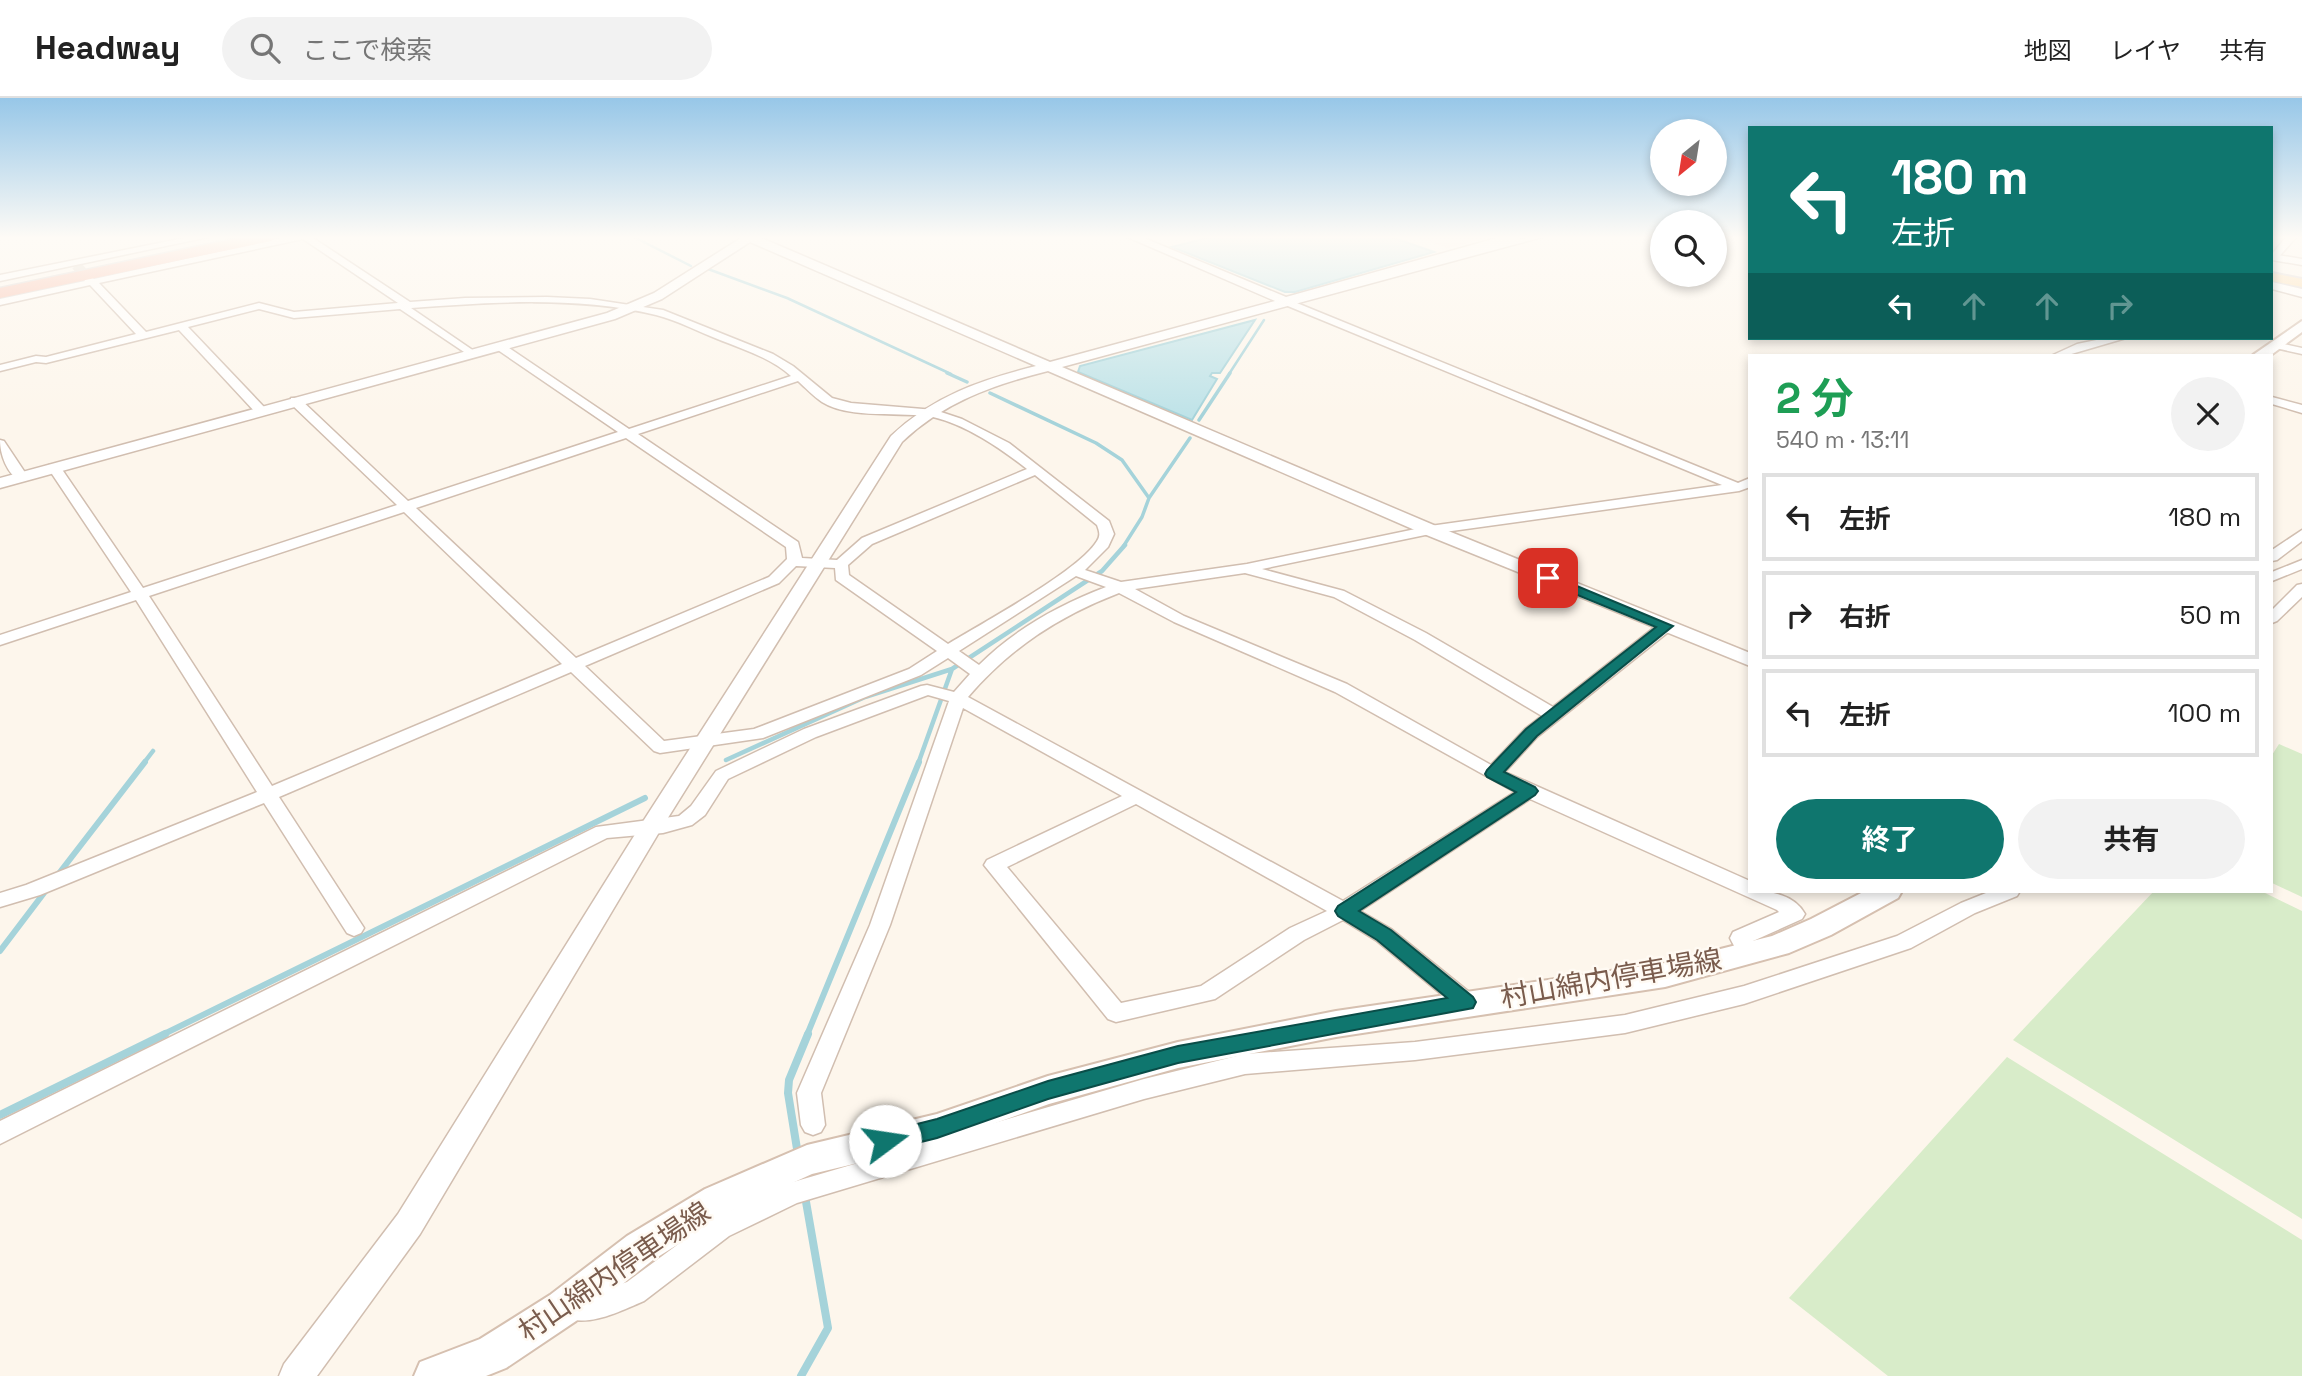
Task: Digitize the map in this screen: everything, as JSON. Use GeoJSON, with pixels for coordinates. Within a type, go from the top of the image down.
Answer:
{"type":"FeatureCollection","features":[{"type":"Feature","properties":{"kind":"main road"},"geometry":{"type":"LineString","coordinates":[[2271,342],[2302,325]]}},
{"type":"Feature","properties":{"kind":"main road","name":"村山綿内停車場線"},"geometry":{"type":"LineString","coordinates":[[434,1376],[492,1353],[563,1308],[640,1248],[718,1200],[807,1160],[937,1129],[1048,1090],[1178,1055],[1466,1002],[1582,989],[1665,975],[1779,945],[1821,927],[1884,893]]}},
{"type":"Feature","properties":{"kind":"street"},"geometry":{"type":"LineString","coordinates":[[106,296],[143,335]]}},
{"type":"Feature","properties":{"kind":"street"},"geometry":{"type":"LineString","coordinates":[[395,296],[407,305]]}},
{"type":"Feature","properties":{"kind":"street"},"geometry":{"type":"LineString","coordinates":[[0,483],[470,353],[555,333],[630,308],[658,296]]}},
{"type":"Feature","properties":{"kind":"street"},"geometry":{"type":"LineString","coordinates":[[884,296],[1430,530],[1748,659]]}},
{"type":"Feature","properties":{"kind":"street"},"geometry":{"type":"LineString","coordinates":[[1272,296],[1746,487]]}},
{"type":"Feature","properties":{"kind":"street"},"geometry":{"type":"LineString","coordinates":[[1287,302],[1297,296]]}},
{"type":"Feature","properties":{"kind":"street"},"geometry":{"type":"LineString","coordinates":[[296,1376],[409,1224],[652,826],[708,739],[829,563],[896,439],[923,413],[967,391],[1287,302],[1319,296]]}},
{"type":"Feature","properties":{"kind":"street"},"geometry":{"type":"LineString","coordinates":[[0,368],[36,359],[46,360],[259,306],[294,315],[464,301],[547,300],[659,312],[769,356],[823,398],[843,406],[923,413],[958,422],[993,440],[1036,470],[1104,524],[1107,534],[1103,544],[1079,572],[949,654],[915,672],[757,734],[660,747],[295,401]]}},
{"type":"Feature","properties":{"kind":"street"},"geometry":{"type":"LineString","coordinates":[[407,305],[405,309],[470,353]]}},
{"type":"Feature","properties":{"kind":"street"},"geometry":{"type":"LineString","coordinates":[[181,326],[261,411]]}},
{"type":"Feature","properties":{"kind":"street"},"geometry":{"type":"LineString","coordinates":[[2061,354],[2081,346],[2111,340]]}},
{"type":"Feature","properties":{"kind":"street"},"geometry":{"type":"LineString","coordinates":[[2271,342],[2302,351]]}},
{"type":"Feature","properties":{"kind":"street"},"geometry":{"type":"LineString","coordinates":[[499,346],[793,545],[795,560]]}},
{"type":"Feature","properties":{"kind":"street"},"geometry":{"type":"LineString","coordinates":[[2081,346],[2108,354]]}},
{"type":"Feature","properties":{"kind":"street"},"geometry":{"type":"LineString","coordinates":[[0,640],[799,377]]}},
{"type":"Feature","properties":{"kind":"street"},"geometry":{"type":"LineString","coordinates":[[2273,401],[2302,409]]}},
{"type":"Feature","properties":{"kind":"street"},"geometry":{"type":"LineString","coordinates":[[0,444],[21,477]]}},
{"type":"Feature","properties":{"kind":"street"},"geometry":{"type":"LineString","coordinates":[[54,468],[140,594],[354,928]]}},
{"type":"Feature","properties":{"kind":"street"},"geometry":{"type":"LineString","coordinates":[[0,900],[33,890],[267,796],[774,580],[783,568],[795,560],[829,563],[847,561],[859,545],[867,541],[1036,470]]}},
{"type":"Feature","properties":{"kind":"street"},"geometry":{"type":"LineString","coordinates":[[813,1125],[810,1093],[880,925],[955,698],[975,671],[1003,649],[1055,614],[1120,587],[1247,568],[1430,530],[1746,487]]}},
{"type":"Feature","properties":{"kind":"street"},"geometry":{"type":"LineString","coordinates":[[2273,556],[2302,534]]}},
{"type":"Feature","properties":{"kind":"street"},"geometry":{"type":"LineString","coordinates":[[829,563],[842,567],[841,577],[975,671]]}},
{"type":"Feature","properties":{"kind":"street"},"geometry":{"type":"LineString","coordinates":[[2273,577],[2302,564]]}},
{"type":"Feature","properties":{"kind":"street"},"geometry":{"type":"LineString","coordinates":[[1247,568],[1261,575],[1336,592],[1471,665],[1553,715]]}},
{"type":"Feature","properties":{"kind":"street"},"geometry":{"type":"LineString","coordinates":[[1079,572],[1120,587],[1179,619],[1340,688],[1493,774],[1748,888]]}},
{"type":"Feature","properties":{"kind":"street"},"geometry":{"type":"LineString","coordinates":[[2273,617],[2302,588]]}},
{"type":"Feature","properties":{"kind":"street"},"geometry":{"type":"LineString","coordinates":[[1493,774],[1531,733],[1666,626]]}},
{"type":"Feature","properties":{"kind":"street"},"geometry":{"type":"LineString","coordinates":[[0,1133],[603,832],[678,823],[696,814],[714,782],[737,768],[860,714],[927,690],[955,698],[1345,911],[1384,935],[1466,1002]]}},
{"type":"Feature","properties":{"kind":"street"},"geometry":{"type":"LineString","coordinates":[[1138,796],[994,864],[1116,1013],[1207,993],[1297,934],[1345,911],[1529,791]]}},
{"type":"Feature","properties":{"kind":"street"},"geometry":{"type":"LineString","coordinates":[[1750,952],[1740,938],[1795,914],[1784,905],[1758,893]]}},
{"type":"Feature","properties":{"kind":"street"},"geometry":{"type":"LineString","coordinates":[[563,1308],[588,1308],[635,1292],[719,1228],[792,1194],[1144,1089],[1245,1064],[1415,1051],[1625,1024],[1744,995],[1904,942],[1968,908],[2005,893]]}},
{"type":"Feature","properties":{"kind":"green space"},"geometry":{"type":"Polygon","coordinates":[[[2279,744],[2302,754],[2302,897],[2273,883],[2273,753],[2279,744]]]}},
{"type":"Feature","properties":{"kind":"green space"},"geometry":{"type":"Polygon","coordinates":[[[2152,893],[2265,893],[2302,911],[2302,1219],[2013,1040],[2152,893]]]}},
{"type":"Feature","properties":{"kind":"green space"},"geometry":{"type":"Polygon","coordinates":[[[2007,1057],[2302,1240],[2302,1376],[1888,1376],[1789,1298],[2007,1057]]]}},
{"type":"Feature","properties":{"kind":"water"},"geometry":{"type":"Polygon","coordinates":[[[1255,320],[1220,373],[1212,373],[1210,376],[1217,379],[1192,420],[1078,372],[1080,366],[1255,320]]]}},
{"type":"Feature","properties":{"kind":"waterway"},"geometry":{"type":"LineString","coordinates":[[781,296],[951,374]]}},
{"type":"Feature","properties":{"kind":"waterway"},"geometry":{"type":"LineString","coordinates":[[1229,374],[1264,320]]}},
{"type":"Feature","properties":{"kind":"waterway"},"geometry":{"type":"LineString","coordinates":[[947,373],[967,382]]}},
{"type":"Feature","properties":{"kind":"waterway"},"geometry":{"type":"LineString","coordinates":[[1199,420],[1230,373]]}},
{"type":"Feature","properties":{"kind":"waterway"},"geometry":{"type":"LineString","coordinates":[[990,393],[1096,443],[1122,460],[1149,498]]}},
{"type":"Feature","properties":{"kind":"waterway"},"geometry":{"type":"LineString","coordinates":[[1149,498],[1190,438]]}},
{"type":"Feature","properties":{"kind":"waterway"},"geometry":{"type":"LineString","coordinates":[[1123,547],[1142,517],[1149,498]]}},
{"type":"Feature","properties":{"kind":"waterway"},"geometry":{"type":"LineString","coordinates":[[952,669],[1102,571],[1125,545]]}},
{"type":"Feature","properties":{"kind":"waterway"},"geometry":{"type":"LineString","coordinates":[[726,760],[865,697],[952,669]]}},
{"type":"Feature","properties":{"kind":"waterway"},"geometry":{"type":"LineString","coordinates":[[918,764],[952,669]]}},
{"type":"Feature","properties":{"kind":"waterway"},"geometry":{"type":"LineString","coordinates":[[143,764],[153,751]]}},
{"type":"Feature","properties":{"kind":"waterway"},"geometry":{"type":"LineString","coordinates":[[57,876],[145,762]]}},
{"type":"Feature","properties":{"kind":"waterway"},"geometry":{"type":"LineString","coordinates":[[807,1035],[919,762]]}},
{"type":"Feature","properties":{"kind":"waterway"},"geometry":{"type":"LineString","coordinates":[[162,1035],[645,798]]}},
{"type":"Feature","properties":{"kind":"waterway"},"geometry":{"type":"LineString","coordinates":[[0,951],[47,889]]}},
{"type":"Feature","properties":{"kind":"waterway"},"geometry":{"type":"LineString","coordinates":[[0,1115],[165,1034]]}},
{"type":"Feature","properties":{"kind":"waterway"},"geometry":{"type":"LineString","coordinates":[[798,1155],[788,1093],[789,1080],[808,1034]]}},
{"type":"Feature","properties":{"kind":"waterway"},"geometry":{"type":"LineString","coordinates":[[801,1376],[828,1328],[805,1196]]}},
{"type":"Feature","properties":{"kind":"route"},"geometry":{"type":"LineString","coordinates":[[885,1141],[937,1129],[1048,1090],[1178,1055],[1466,1002],[1384,935],[1345,911],[1529,791],[1493,774],[1531,733],[1666,626],[1548,578]]}}]}
